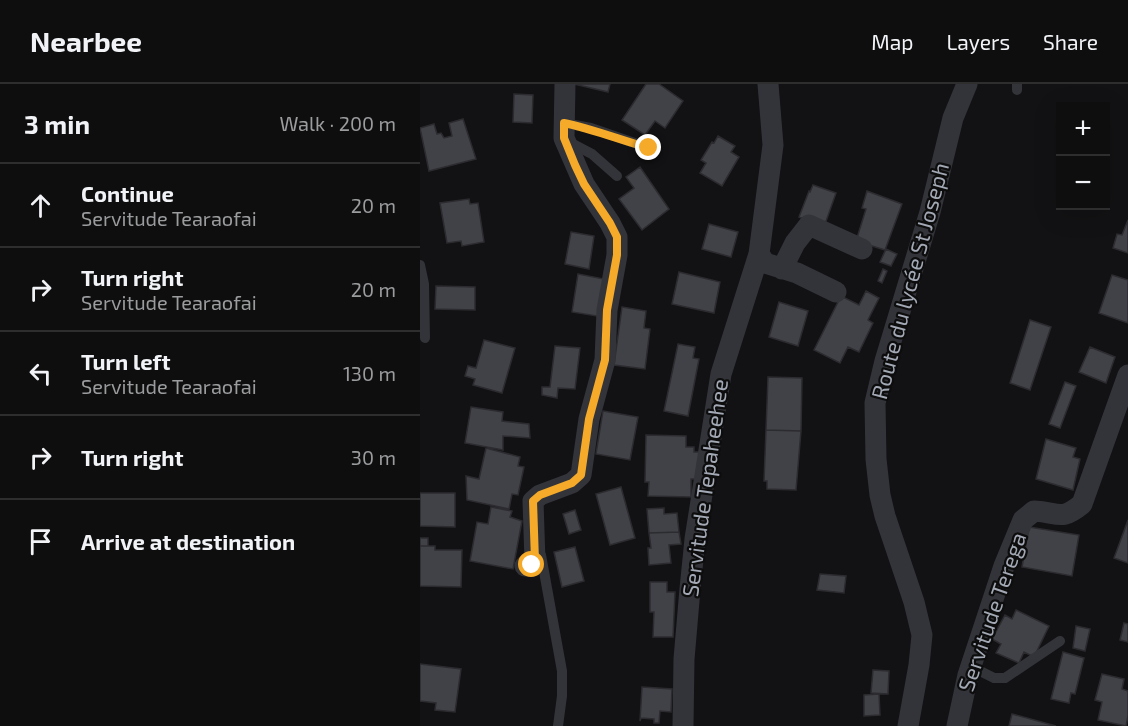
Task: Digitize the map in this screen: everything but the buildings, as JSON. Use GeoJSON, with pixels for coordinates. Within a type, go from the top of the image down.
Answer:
{"type":"FeatureCollection","features":[{"type":"Feature","properties":{"kind":"street"},"geometry":{"type":"LineString","coordinates":[[525,566],[532,565],[535,561],[533,501],[540,495],[572,483],[581,475],[589,419],[605,360],[607,310],[617,255],[617,237],[575,165],[565,132],[565,84]]}},
{"type":"Feature","properties":{"kind":"street","name":"Servitude Tepaheehee"},"geometry":{"type":"LineString","coordinates":[[683,726],[684,659],[691,579],[721,374],[759,254],[773,146],[768,84]]}},
{"type":"Feature","properties":{"kind":"street","name":"Route du lycée St Joseph"},"geometry":{"type":"LineString","coordinates":[[908,726],[920,665],[922,635],[914,602],[879,492],[875,447],[875,403],[885,361],[931,208],[953,118],[967,84]]}},
{"type":"Feature","properties":{"kind":"street"},"geometry":{"type":"LineString","coordinates":[[782,269],[795,243],[809,225],[862,249]]}},
{"type":"Feature","properties":{"kind":"street"},"geometry":{"type":"LineString","coordinates":[[759,254],[765,263],[797,273],[836,292]]}},
{"type":"Feature","properties":{"kind":"street","name":"Servitude Terega"},"geometry":{"type":"LineString","coordinates":[[957,726],[970,666],[1004,566],[1023,520],[1034,512],[1070,514],[1082,504],[1128,375]]}},
{"type":"Feature","properties":{"kind":"lane"},"geometry":{"type":"LineString","coordinates":[[565,132],[591,128],[649,148]]}},
{"type":"Feature","properties":{"kind":"lane"},"geometry":{"type":"LineString","coordinates":[[565,132],[617,176]]}},
{"type":"Feature","properties":{"kind":"lane"},"geometry":{"type":"LineString","coordinates":[[420,265],[424,284],[425,338]]}},
{"type":"Feature","properties":{"kind":"lane"},"geometry":{"type":"LineString","coordinates":[[536,498],[540,548],[562,671],[562,696],[558,726]]}},
{"type":"Feature","properties":{"kind":"lane"},"geometry":{"type":"LineString","coordinates":[[970,666],[994,678],[1005,678],[1060,641]]}},
{"type":"Feature","properties":{"kind":"route"},"geometry":{"type":"LineString","coordinates":[[532,565],[535,561],[533,501],[540,495],[572,483],[581,475],[589,419],[605,360],[607,310],[617,255],[617,237],[575,165],[564,138],[564,123],[591,128],[649,148]]}}]}
